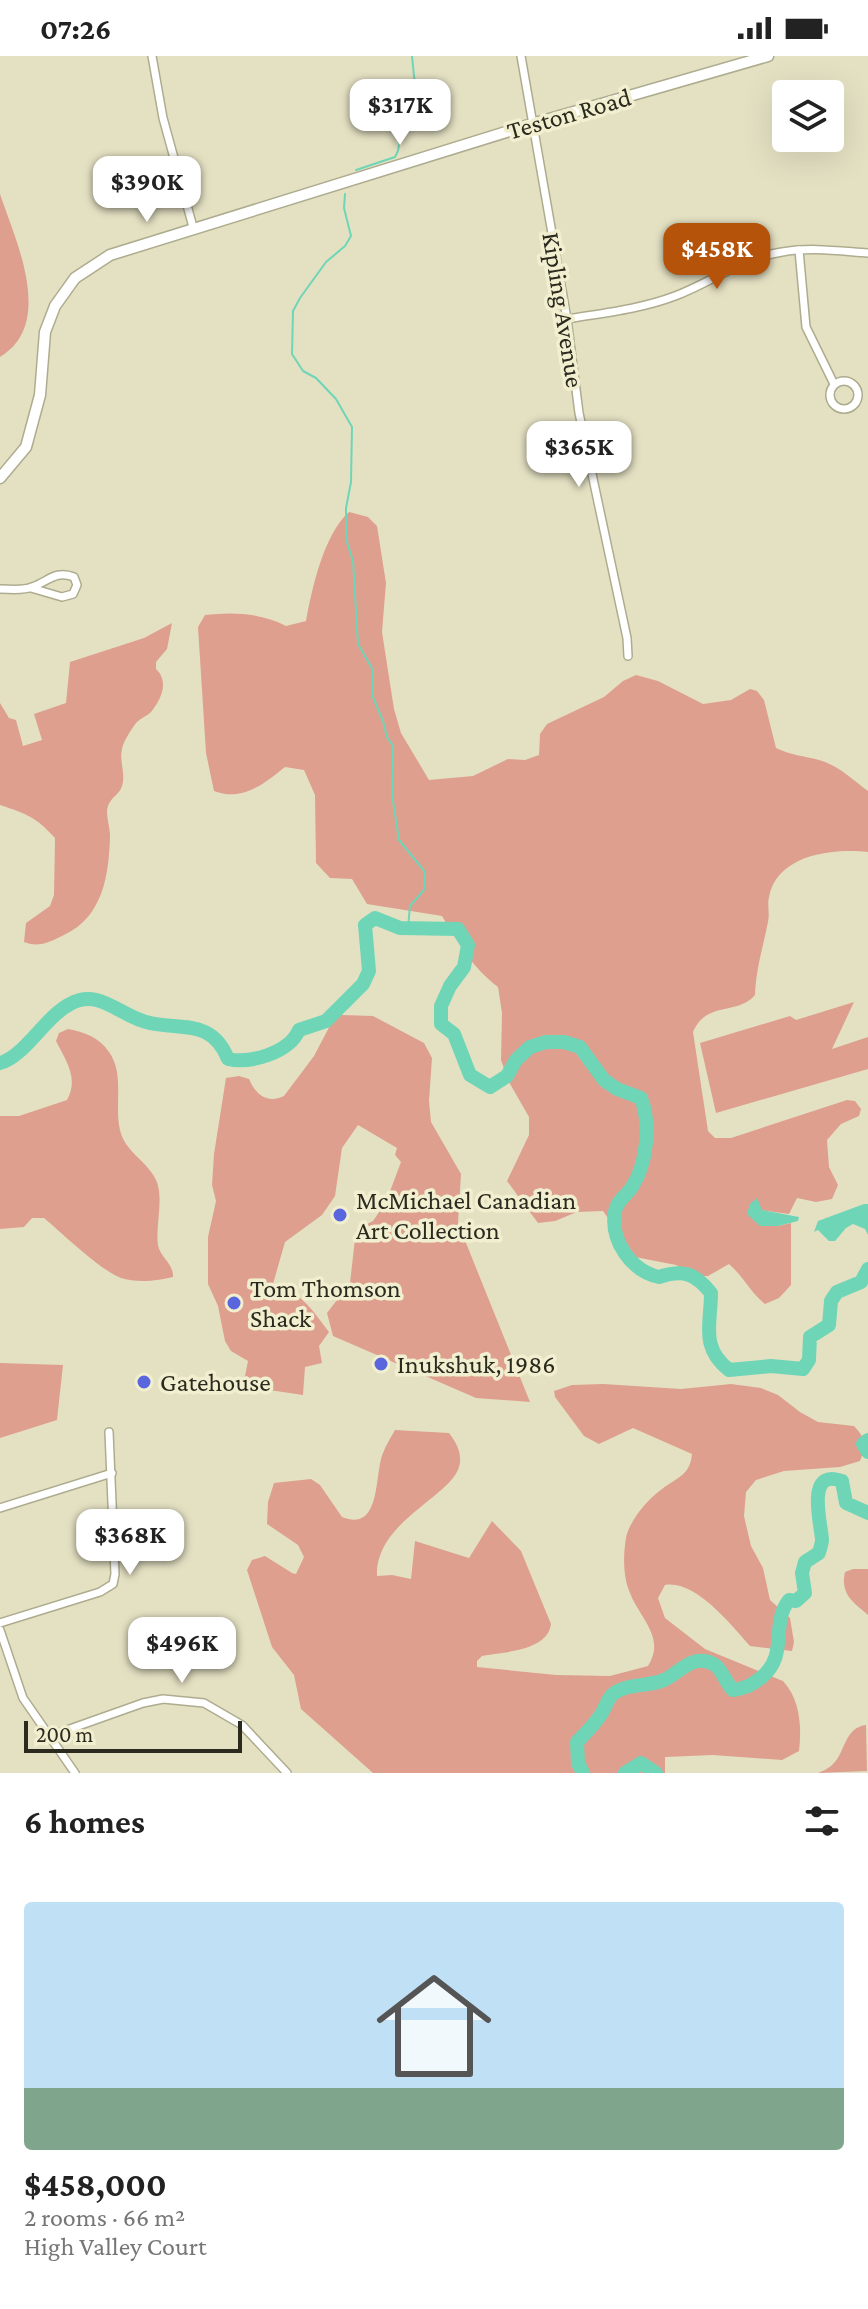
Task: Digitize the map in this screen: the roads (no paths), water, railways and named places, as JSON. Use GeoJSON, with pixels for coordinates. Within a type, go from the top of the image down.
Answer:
{"type":"FeatureCollection","features":[{"type":"Feature","properties":{"kind":"street"},"geometry":{"type":"LineString","coordinates":[[152,56],[163,118],[193,227]]}},
{"type":"Feature","properties":{"kind":"street","name":"Kipling Avenue"},"geometry":{"type":"LineString","coordinates":[[521,56],[567,319],[579,413],[627,638],[628,656]]}},
{"type":"Feature","properties":{"kind":"street","name":"Teston Road"},"geometry":{"type":"LineString","coordinates":[[0,478],[26,447],[40,395],[45,332],[49,319],[70,284],[96,262],[118,251],[193,227],[768,56]]}},
{"type":"Feature","properties":{"kind":"street"},"geometry":{"type":"LineString","coordinates":[[567,319],[661,301],[731,267],[765,255],[799,250],[868,253]]}},
{"type":"Feature","properties":{"kind":"street"},"geometry":{"type":"LineString","coordinates":[[799,250],[806,327],[834,384],[830,397],[834,405],[846,409],[855,404],[858,391],[852,383],[843,381],[834,384]]}},
{"type":"Feature","properties":{"kind":"street"},"geometry":{"type":"LineString","coordinates":[[0,589],[31,588],[62,597],[73,594],[77,585],[74,577],[64,573],[53,575],[31,588]]}},
{"type":"Feature","properties":{"kind":"street"},"geometry":{"type":"LineString","coordinates":[[0,1623],[100,1592],[113,1584],[109,1432]]}},
{"type":"Feature","properties":{"kind":"street"},"geometry":{"type":"LineString","coordinates":[[0,1508],[112,1473]]}},
{"type":"Feature","properties":{"kind":"street"},"geometry":{"type":"LineString","coordinates":[[0,1630],[23,1698],[75,1773]]}},
{"type":"Feature","properties":{"kind":"street"},"geometry":{"type":"LineString","coordinates":[[50,1736],[143,1703],[163,1699],[204,1703],[242,1725],[287,1773]]}},
{"type":"Feature","properties":{"kind":"water"},"geometry":{"type":"Polygon","coordinates":[[[757,1198],[762,1210],[799,1217],[798,1221],[760,1226],[747,1214],[750,1204],[757,1198]]]}},
{"type":"Feature","properties":{"kind":"water"},"geometry":{"type":"Polygon","coordinates":[[[868,1204],[868,1235],[865,1229],[853,1224],[835,1241],[829,1241],[818,1230],[814,1232],[818,1221],[868,1204]]]}},
{"type":"Feature","properties":{"kind":"waterway"},"geometry":{"type":"LineString","coordinates":[[356,170],[395,157],[398,151],[404,116],[416,96],[412,56]]}},
{"type":"Feature","properties":{"kind":"waterway"},"geometry":{"type":"LineString","coordinates":[[345,194],[344,208],[351,236],[345,246],[326,262],[293,311],[292,354],[303,371],[316,378],[336,399],[352,427],[346,539],[353,561],[358,644],[373,670],[373,697],[393,746],[392,795],[399,840],[425,872],[424,890],[410,906],[408,928]]}},
{"type":"Feature","properties":{"kind":"waterway"},"geometry":{"type":"LineString","coordinates":[[0,1063],[18,1053],[61,1010],[70,1004],[91,999],[139,1020],[205,1032],[214,1037],[228,1059],[247,1060],[268,1055],[287,1045],[299,1030],[326,1021],[363,984],[369,971],[365,925],[375,918],[400,928],[458,929],[468,945],[464,967],[450,986],[441,1006],[441,1024],[454,1034],[470,1075],[490,1087],[507,1076],[516,1060],[530,1047],[546,1042],[564,1042],[580,1047],[604,1080],[617,1089],[641,1098],[647,1132],[644,1156],[637,1178],[616,1208],[614,1223],[619,1243],[631,1261],[649,1274],[659,1277],[688,1274],[711,1293],[711,1344],[714,1353],[729,1370],[771,1366],[803,1369],[809,1360],[810,1337],[829,1325],[831,1301],[837,1292],[861,1282],[868,1269]]}},
{"type":"Feature","properties":{"kind":"waterway"},"geometry":{"type":"LineString","coordinates":[[868,1440],[863,1444],[868,1452]]}},
{"type":"Feature","properties":{"kind":"waterway"},"geometry":{"type":"LineString","coordinates":[[583,1773],[578,1763],[577,1742],[616,1692],[664,1680],[696,1661],[713,1664],[733,1690],[752,1684],[770,1668],[775,1659],[783,1609],[789,1600],[796,1601],[805,1593],[802,1573],[805,1562],[819,1553],[822,1540],[818,1500],[823,1482],[830,1479],[842,1481],[846,1503],[868,1513]]}},
{"type":"Feature","properties":{"kind":"waterway"},"geometry":{"type":"LineString","coordinates":[[625,1773],[641,1763],[656,1773]]}},
{"type":"Feature","properties":{"kind":"place","name":"McMichael Canadian Art Collection"},"geometry":{"type":"Point","coordinates":[340,1215]}},
{"type":"Feature","properties":{"kind":"place","name":"Tom Thomson Shack"},"geometry":{"type":"Point","coordinates":[234,1303]}},
{"type":"Feature","properties":{"kind":"place","name":"Inukshuk, 1986"},"geometry":{"type":"Point","coordinates":[381,1364]}},
{"type":"Feature","properties":{"kind":"place","name":"Gatehouse"},"geometry":{"type":"Point","coordinates":[144,1382]}}]}
